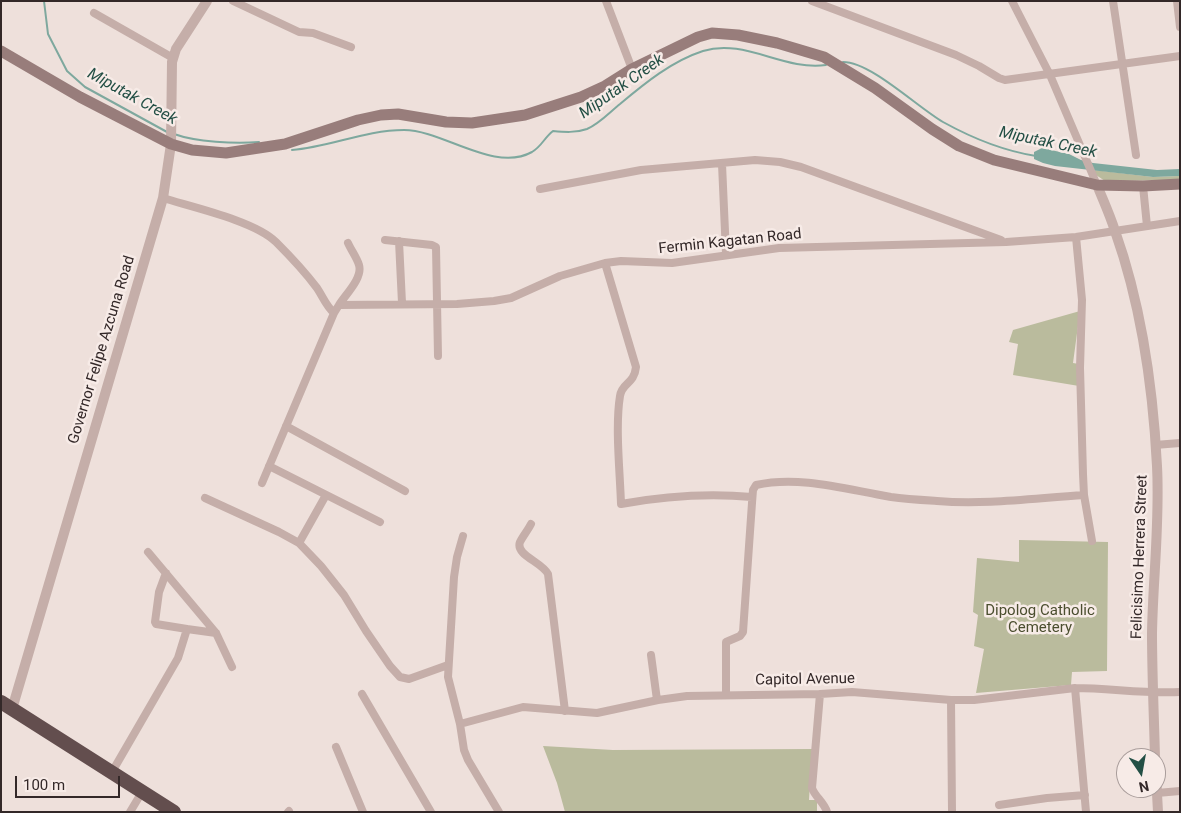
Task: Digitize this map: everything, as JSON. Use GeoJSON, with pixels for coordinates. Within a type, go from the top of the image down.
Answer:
{"type":"FeatureCollection","features":[{"type":"Feature","properties":{"kind":"highway"},"geometry":{"type":"LineString","coordinates":[[7,705],[174,812]]}},
{"type":"Feature","properties":{"kind":"main road"},"geometry":{"type":"LineString","coordinates":[[1,51],[80,97],[170,135],[192,150],[214,153],[244,151],[286,144],[358,120],[381,115],[398,114],[464,123],[525,115],[581,97],[605,86],[632,69],[698,37],[712,34],[738,35],[777,43],[816,55],[838,65],[959,146],[994,160],[1097,185],[1143,186],[1180,184]]}},
{"type":"Feature","properties":{"kind":"street","name":"Governor Felipe Azcuna Road"},"geometry":{"type":"LineString","coordinates":[[7,705],[163,198],[170,135],[170,82],[173,58],[176,49],[207,1]]}},
{"type":"Feature","properties":{"kind":"street"},"geometry":{"type":"LineString","coordinates":[[233,1],[299,32],[313,33],[351,47]]}},
{"type":"Feature","properties":{"kind":"street"},"geometry":{"type":"LineString","coordinates":[[606,1],[632,69]]}},
{"type":"Feature","properties":{"kind":"street"},"geometry":{"type":"LineString","coordinates":[[812,1],[956,55],[999,78],[1014,80],[1180,56]]}},
{"type":"Feature","properties":{"kind":"street","name":"Felicisimo Herrera Street"},"geometry":{"type":"LineString","coordinates":[[1012,1],[1050,75],[1115,231],[1134,300],[1142,338],[1156,445],[1158,517],[1153,623],[1155,748]]}},
{"type":"Feature","properties":{"kind":"street"},"geometry":{"type":"LineString","coordinates":[[1113,1],[1136,155]]}},
{"type":"Feature","properties":{"kind":"street"},"geometry":{"type":"LineString","coordinates":[[1177,1],[1180,27]]}},
{"type":"Feature","properties":{"kind":"street"},"geometry":{"type":"LineString","coordinates":[[94,13],[173,58]]}},
{"type":"Feature","properties":{"kind":"street"},"geometry":{"type":"LineString","coordinates":[[540,189],[641,170],[755,160],[780,162],[801,167],[1006,242]]}},
{"type":"Feature","properties":{"kind":"street"},"geometry":{"type":"LineString","coordinates":[[722,164],[726,254]]}},
{"type":"Feature","properties":{"kind":"street"},"geometry":{"type":"LineString","coordinates":[[1143,186],[1147,226]]}},
{"type":"Feature","properties":{"kind":"street"},"geometry":{"type":"LineString","coordinates":[[163,198],[218,214],[265,232],[276,241],[306,275],[326,305],[334,313]]}},
{"type":"Feature","properties":{"kind":"street","name":"Fermin Kagatan Road"},"geometry":{"type":"LineString","coordinates":[[339,305],[438,302],[457,304],[494,301],[511,298],[560,276],[605,263],[672,263],[779,248],[1006,242],[1076,237],[1180,221]]}},
{"type":"Feature","properties":{"kind":"street"},"geometry":{"type":"LineString","coordinates":[[1076,237],[1082,300],[1080,368],[1084,496],[1092,541]]}},
{"type":"Feature","properties":{"kind":"street"},"geometry":{"type":"LineString","coordinates":[[385,240],[432,245],[436,248],[438,356]]}},
{"type":"Feature","properties":{"kind":"street"},"geometry":{"type":"LineString","coordinates":[[398,241],[402,303]]}},
{"type":"Feature","properties":{"kind":"street"},"geometry":{"type":"LineString","coordinates":[[262,483],[334,313],[360,271],[348,243]]}},
{"type":"Feature","properties":{"kind":"street"},"geometry":{"type":"LineString","coordinates":[[605,263],[636,367],[635,375],[622,388],[620,396],[621,504],[684,496],[721,494],[752,497]]}},
{"type":"Feature","properties":{"kind":"street"},"geometry":{"type":"LineString","coordinates":[[286,426],[405,491]]}},
{"type":"Feature","properties":{"kind":"street"},"geometry":{"type":"LineString","coordinates":[[1156,445],[1180,443]]}},
{"type":"Feature","properties":{"kind":"street"},"geometry":{"type":"LineString","coordinates":[[269,466],[380,522]]}},
{"type":"Feature","properties":{"kind":"street"},"geometry":{"type":"LineString","coordinates":[[726,696],[726,642],[728,639],[740,636],[743,632],[752,497],[756,485],[776,482],[816,484],[894,497],[961,503],[1084,496]]}},
{"type":"Feature","properties":{"kind":"street"},"geometry":{"type":"LineString","coordinates":[[299,543],[326,495]]}},
{"type":"Feature","properties":{"kind":"street"},"geometry":{"type":"LineString","coordinates":[[205,498],[299,543],[321,566],[344,595],[366,631],[390,666],[400,677],[409,679],[448,665]]}},
{"type":"Feature","properties":{"kind":"street"},"geometry":{"type":"LineString","coordinates":[[532,524],[519,544],[526,556],[542,565],[548,574],[565,711]]}},
{"type":"Feature","properties":{"kind":"street"},"geometry":{"type":"LineString","coordinates":[[463,536],[454,577],[448,677],[460,724],[464,750],[499,812]]}},
{"type":"Feature","properties":{"kind":"street"},"geometry":{"type":"LineString","coordinates":[[148,552],[216,632],[232,667]]}},
{"type":"Feature","properties":{"kind":"street"},"geometry":{"type":"LineString","coordinates":[[166,573],[159,592],[156,624],[216,632]]}},
{"type":"Feature","properties":{"kind":"street"},"geometry":{"type":"LineString","coordinates":[[112,772],[178,658],[187,629]]}},
{"type":"Feature","properties":{"kind":"street"},"geometry":{"type":"LineString","coordinates":[[651,655],[657,700]]}},
{"type":"Feature","properties":{"kind":"street"},"geometry":{"type":"LineString","coordinates":[[1075,688],[1086,812]]}},
{"type":"Feature","properties":{"kind":"street","name":"Capitol Avenue"},"geometry":{"type":"LineString","coordinates":[[460,724],[523,707],[597,714],[657,700],[687,696],[866,692],[951,700],[974,700],[1075,688],[1153,694],[1180,692]]}},
{"type":"Feature","properties":{"kind":"street"},"geometry":{"type":"LineString","coordinates":[[362,694],[430,812]]}},
{"type":"Feature","properties":{"kind":"street"},"geometry":{"type":"LineString","coordinates":[[820,694],[812,788],[814,793],[821,799],[827,812]]}},
{"type":"Feature","properties":{"kind":"street"},"geometry":{"type":"LineString","coordinates":[[951,700],[952,812]]}},
{"type":"Feature","properties":{"kind":"street"},"geometry":{"type":"LineString","coordinates":[[336,747],[363,812]]}},
{"type":"Feature","properties":{"kind":"street"},"geometry":{"type":"LineString","coordinates":[[1166,792],[1180,791]]}},
{"type":"Feature","properties":{"kind":"street"},"geometry":{"type":"LineString","coordinates":[[130,812],[142,792]]}},
{"type":"Feature","properties":{"kind":"street"},"geometry":{"type":"LineString","coordinates":[[999,805],[1085,795]]}},
{"type":"Feature","properties":{"kind":"street"},"geometry":{"type":"LineString","coordinates":[[1157,798],[1158,812]]}},
{"type":"Feature","properties":{"kind":"green space"},"geometry":{"type":"Polygon","coordinates":[[[1094,170],[1153,177],[1180,176],[1180,180],[1105,181],[1096,175],[1094,170]]]}},
{"type":"Feature","properties":{"kind":"green space"},"geometry":{"type":"Polygon","coordinates":[[[1080,311],[1073,363],[1079,364],[1079,386],[1013,375],[1018,344],[1009,342],[1013,330],[1080,311]]]}},
{"type":"Feature","properties":{"kind":"green space","name":"Dipolog Catholic Cemetery"},"geometry":{"type":"Polygon","coordinates":[[[1019,540],[1108,542],[1107,671],[1072,672],[1071,685],[976,693],[984,649],[974,646],[978,615],[973,612],[977,558],[1019,562],[1019,540]]]}},
{"type":"Feature","properties":{"kind":"green space"},"geometry":{"type":"Polygon","coordinates":[[[543,746],[613,750],[812,749],[809,800],[817,800],[817,812],[565,812],[557,783],[543,746]]]}},
{"type":"Feature","properties":{"kind":"water"},"geometry":{"type":"Polygon","coordinates":[[[1042,148],[1069,154],[1093,163],[1157,170],[1180,169],[1180,176],[1153,177],[1055,166],[1034,159],[1034,152],[1042,148]]]}},
{"type":"Feature","properties":{"kind":"waterway","name":"Miputak Creek"},"geometry":{"type":"LineString","coordinates":[[44,1],[48,34],[67,71],[85,87],[167,132]]}},
{"type":"Feature","properties":{"kind":"waterway","name":"Miputak Creek"},"geometry":{"type":"LineString","coordinates":[[292,150],[320,146],[375,133],[404,130],[435,136],[485,154],[517,157],[535,150],[553,131],[574,132],[591,127],[659,73],[703,51],[719,48],[734,49],[749,51],[795,64],[810,66],[826,65]]}},
{"type":"Feature","properties":{"kind":"waterway","name":"Miputak Creek"},"geometry":{"type":"LineString","coordinates":[[843,62],[867,69],[894,86],[932,115],[965,133],[1000,147],[1036,156]]}},
{"type":"Feature","properties":{"kind":"waterway","name":"Miputak Creek"},"geometry":{"type":"LineString","coordinates":[[174,134],[216,142],[259,142]]}}]}
